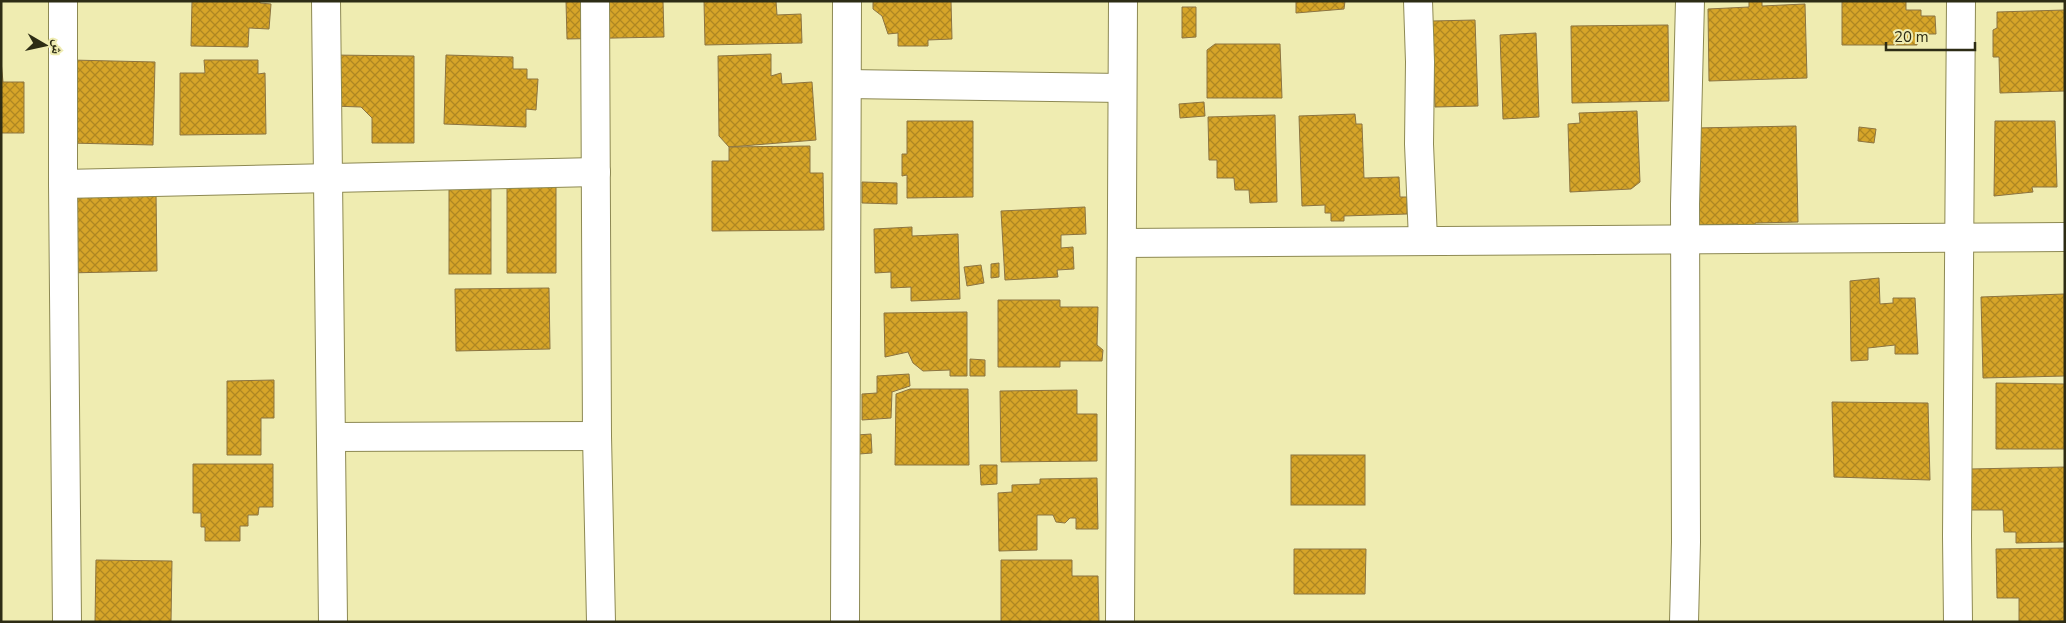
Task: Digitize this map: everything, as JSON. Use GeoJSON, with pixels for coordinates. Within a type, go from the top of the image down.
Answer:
{"type":"FeatureCollection","features":[{"type":"Feature","properties":{"kind":"street"},"geometry":{"type":"LineString","coordinates":[[63,1],[67,622]]}},
{"type":"Feature","properties":{"kind":"street"},"geometry":{"type":"LineString","coordinates":[[326,1],[333,622]]}},
{"type":"Feature","properties":{"kind":"street"},"geometry":{"type":"LineString","coordinates":[[596,1],[597,436],[601,622]]}},
{"type":"Feature","properties":{"kind":"street"},"geometry":{"type":"LineString","coordinates":[[845,622],[847,1]]}},
{"type":"Feature","properties":{"kind":"street"},"geometry":{"type":"LineString","coordinates":[[1120,622],[1123,1]]}},
{"type":"Feature","properties":{"kind":"street"},"geometry":{"type":"LineString","coordinates":[[1418,1],[1420,62],[1419,144],[1423,240]]}},
{"type":"Feature","properties":{"kind":"street"},"geometry":{"type":"LineString","coordinates":[[1684,622],[1686,542],[1685,240],[1690,1]]}},
{"type":"Feature","properties":{"kind":"street"},"geometry":{"type":"LineString","coordinates":[[1958,622],[1961,1]]}},
{"type":"Feature","properties":{"kind":"street"},"geometry":{"type":"LineString","coordinates":[[847,84],[1122,88]]}},
{"type":"Feature","properties":{"kind":"street"},"geometry":{"type":"LineString","coordinates":[[63,184],[596,172]]}},
{"type":"Feature","properties":{"kind":"street"},"geometry":{"type":"LineString","coordinates":[[1122,242],[2065,237]]}},
{"type":"Feature","properties":{"kind":"street"},"geometry":{"type":"LineString","coordinates":[[332,437],[597,436]]}},
{"type":"Feature","properties":{"kind":"building"},"geometry":{"type":"Polygon","coordinates":[[[192,1],[260,1],[260,3],[271,4],[269,29],[249,28],[248,47],[191,46],[192,1]]]}},
{"type":"Feature","properties":{"kind":"building"},"geometry":{"type":"Polygon","coordinates":[[[566,1],[663,1],[664,37],[567,39],[566,1]]]}},
{"type":"Feature","properties":{"kind":"building"},"geometry":{"type":"Polygon","coordinates":[[[704,1],[776,1],[777,15],[801,14],[802,43],[705,45],[704,1]]]}},
{"type":"Feature","properties":{"kind":"building"},"geometry":{"type":"Polygon","coordinates":[[[873,1],[951,1],[952,39],[928,40],[928,46],[898,46],[898,33],[888,34],[882,16],[873,9],[873,1]]]}},
{"type":"Feature","properties":{"kind":"building"},"geometry":{"type":"Polygon","coordinates":[[[1296,1],[1345,1],[1344,9],[1296,13],[1296,1]]]}},
{"type":"Feature","properties":{"kind":"building"},"geometry":{"type":"Polygon","coordinates":[[[1749,1],[1762,1],[1762,6],[1805,4],[1807,78],[1709,81],[1708,9],[1749,7],[1749,1]]]}},
{"type":"Feature","properties":{"kind":"building"},"geometry":{"type":"Polygon","coordinates":[[[1842,1],[1906,1],[1906,10],[1921,10],[1921,16],[1935,16],[1936,34],[1917,34],[1917,45],[1842,45],[1842,1]]]}},
{"type":"Feature","properties":{"kind":"building"},"geometry":{"type":"Polygon","coordinates":[[[1182,7],[1196,7],[1196,37],[1182,38],[1182,7]]]}},
{"type":"Feature","properties":{"kind":"building"},"geometry":{"type":"Polygon","coordinates":[[[2065,10],[2065,91],[2000,93],[1999,57],[1993,57],[1993,30],[1997,28],[1997,12],[2065,10]]]}},
{"type":"Feature","properties":{"kind":"building"},"geometry":{"type":"Polygon","coordinates":[[[1475,20],[1478,106],[1435,107],[1432,21],[1475,20]]]}},
{"type":"Feature","properties":{"kind":"building"},"geometry":{"type":"Polygon","coordinates":[[[1668,25],[1669,101],[1572,103],[1571,26],[1668,25]]]}},
{"type":"Feature","properties":{"kind":"building"},"geometry":{"type":"Polygon","coordinates":[[[1536,33],[1539,117],[1503,119],[1500,35],[1536,33]]]}},
{"type":"Feature","properties":{"kind":"building"},"geometry":{"type":"Polygon","coordinates":[[[1215,44],[1280,44],[1282,98],[1207,98],[1207,50],[1215,44]]]}},
{"type":"Feature","properties":{"kind":"building"},"geometry":{"type":"Polygon","coordinates":[[[771,54],[771,76],[781,73],[782,84],[812,82],[816,140],[729,147],[719,136],[718,56],[771,54]]]}},
{"type":"Feature","properties":{"kind":"building"},"geometry":{"type":"Polygon","coordinates":[[[332,55],[414,56],[414,143],[372,143],[372,118],[361,107],[332,106],[332,55]]]}},
{"type":"Feature","properties":{"kind":"building"},"geometry":{"type":"Polygon","coordinates":[[[446,55],[513,57],[513,69],[527,69],[527,79],[538,79],[536,110],[526,109],[526,127],[444,124],[446,55]]]}},
{"type":"Feature","properties":{"kind":"building"},"geometry":{"type":"Polygon","coordinates":[[[71,60],[155,62],[153,145],[69,143],[71,60]]]}},
{"type":"Feature","properties":{"kind":"building"},"geometry":{"type":"Polygon","coordinates":[[[204,60],[258,60],[258,74],[265,73],[266,134],[180,135],[180,73],[205,73],[204,60]]]}},
{"type":"Feature","properties":{"kind":"building"},"geometry":{"type":"Polygon","coordinates":[[[1,61],[3,82],[24,82],[24,133],[1,133],[1,61]]]}},
{"type":"Feature","properties":{"kind":"building"},"geometry":{"type":"Polygon","coordinates":[[[1204,102],[1205,116],[1180,118],[1179,104],[1204,102]]]}},
{"type":"Feature","properties":{"kind":"building"},"geometry":{"type":"Polygon","coordinates":[[[1637,111],[1640,182],[1631,189],[1570,192],[1568,124],[1580,123],[1579,113],[1637,111]]]}},
{"type":"Feature","properties":{"kind":"building"},"geometry":{"type":"Polygon","coordinates":[[[1355,114],[1356,124],[1362,124],[1364,178],[1399,177],[1400,197],[1407,197],[1407,214],[1344,216],[1344,221],[1331,221],[1331,213],[1325,213],[1325,205],[1302,206],[1299,116],[1355,114]]]}},
{"type":"Feature","properties":{"kind":"building"},"geometry":{"type":"Polygon","coordinates":[[[1275,115],[1277,202],[1250,203],[1249,190],[1235,190],[1234,178],[1217,178],[1217,160],[1209,160],[1208,117],[1275,115]]]}},
{"type":"Feature","properties":{"kind":"building"},"geometry":{"type":"Polygon","coordinates":[[[907,121],[973,121],[973,197],[907,198],[907,175],[902,176],[902,154],[907,154],[907,121]]]}},
{"type":"Feature","properties":{"kind":"building"},"geometry":{"type":"Polygon","coordinates":[[[1995,121],[2055,121],[2057,187],[2032,187],[2033,192],[1994,196],[1995,121]]]}},
{"type":"Feature","properties":{"kind":"building"},"geometry":{"type":"Polygon","coordinates":[[[1796,126],[1798,222],[1755,223],[1756,231],[1738,231],[1738,224],[1698,225],[1696,128],[1796,126]]]}},
{"type":"Feature","properties":{"kind":"building"},"geometry":{"type":"Polygon","coordinates":[[[1859,127],[1876,129],[1874,143],[1858,141],[1859,127]]]}},
{"type":"Feature","properties":{"kind":"building"},"geometry":{"type":"Polygon","coordinates":[[[810,146],[810,173],[823,173],[824,230],[712,231],[712,161],[729,161],[729,147],[810,146]]]}},
{"type":"Feature","properties":{"kind":"building"},"geometry":{"type":"Polygon","coordinates":[[[862,182],[897,183],[897,204],[862,203],[862,182]]]}},
{"type":"Feature","properties":{"kind":"building"},"geometry":{"type":"Polygon","coordinates":[[[507,186],[556,187],[556,273],[507,273],[507,186]]]}},
{"type":"Feature","properties":{"kind":"building"},"geometry":{"type":"Polygon","coordinates":[[[449,187],[491,187],[491,274],[449,274],[449,187]]]}},
{"type":"Feature","properties":{"kind":"building"},"geometry":{"type":"Polygon","coordinates":[[[156,191],[157,271],[67,273],[66,192],[156,191]]]}},
{"type":"Feature","properties":{"kind":"building"},"geometry":{"type":"Polygon","coordinates":[[[1085,207],[1086,234],[1061,235],[1061,248],[1073,247],[1074,269],[1057,270],[1058,277],[1005,280],[1001,211],[1085,207]]]}},
{"type":"Feature","properties":{"kind":"building"},"geometry":{"type":"Polygon","coordinates":[[[912,227],[912,236],[958,234],[960,299],[911,301],[911,287],[891,288],[891,272],[875,273],[874,229],[912,227]]]}},
{"type":"Feature","properties":{"kind":"building"},"geometry":{"type":"Polygon","coordinates":[[[999,263],[999,277],[991,278],[991,264],[999,263]]]}},
{"type":"Feature","properties":{"kind":"building"},"geometry":{"type":"Polygon","coordinates":[[[981,265],[984,283],[967,286],[964,267],[981,265]]]}},
{"type":"Feature","properties":{"kind":"building"},"geometry":{"type":"Polygon","coordinates":[[[1879,278],[1880,304],[1893,303],[1893,298],[1915,298],[1918,354],[1895,354],[1895,345],[1868,348],[1868,360],[1851,361],[1850,281],[1879,278]]]}},
{"type":"Feature","properties":{"kind":"building"},"geometry":{"type":"Polygon","coordinates":[[[549,288],[550,349],[456,351],[455,289],[549,288]]]}},
{"type":"Feature","properties":{"kind":"building"},"geometry":{"type":"Polygon","coordinates":[[[2064,294],[2065,376],[1983,378],[1981,297],[2064,294]]]}},
{"type":"Feature","properties":{"kind":"building"},"geometry":{"type":"Polygon","coordinates":[[[998,300],[1060,300],[1060,307],[1098,307],[1097,345],[1103,350],[1102,361],[1060,361],[1060,367],[998,367],[998,300]]]}},
{"type":"Feature","properties":{"kind":"building"},"geometry":{"type":"Polygon","coordinates":[[[967,312],[967,376],[950,376],[950,370],[923,371],[913,363],[908,352],[885,357],[884,313],[967,312]]]}},
{"type":"Feature","properties":{"kind":"building"},"geometry":{"type":"Polygon","coordinates":[[[970,359],[985,360],[985,376],[970,376],[970,359]]]}},
{"type":"Feature","properties":{"kind":"building"},"geometry":{"type":"Polygon","coordinates":[[[909,374],[910,386],[892,392],[891,418],[862,420],[862,394],[877,393],[877,376],[909,374]]]}},
{"type":"Feature","properties":{"kind":"building"},"geometry":{"type":"Polygon","coordinates":[[[274,380],[274,418],[261,418],[261,455],[227,455],[227,381],[274,380]]]}},
{"type":"Feature","properties":{"kind":"building"},"geometry":{"type":"Polygon","coordinates":[[[1996,383],[2065,384],[2065,449],[1996,449],[1996,383]]]}},
{"type":"Feature","properties":{"kind":"building"},"geometry":{"type":"Polygon","coordinates":[[[910,389],[968,389],[969,465],[895,465],[896,394],[910,389]]]}},
{"type":"Feature","properties":{"kind":"building"},"geometry":{"type":"Polygon","coordinates":[[[1077,390],[1077,414],[1097,414],[1097,461],[1001,462],[1000,391],[1077,390]]]}},
{"type":"Feature","properties":{"kind":"building"},"geometry":{"type":"Polygon","coordinates":[[[1832,402],[1928,403],[1930,480],[1834,477],[1832,402]]]}},
{"type":"Feature","properties":{"kind":"building"},"geometry":{"type":"Polygon","coordinates":[[[871,434],[872,453],[859,454],[857,435],[871,434]]]}},
{"type":"Feature","properties":{"kind":"building"},"geometry":{"type":"Polygon","coordinates":[[[1291,455],[1365,455],[1365,505],[1291,505],[1291,455]]]}},
{"type":"Feature","properties":{"kind":"building"},"geometry":{"type":"Polygon","coordinates":[[[193,464],[273,464],[273,507],[259,507],[258,515],[248,515],[248,526],[240,526],[240,541],[205,541],[205,527],[201,527],[201,513],[193,513],[193,464]]]}},
{"type":"Feature","properties":{"kind":"building"},"geometry":{"type":"Polygon","coordinates":[[[980,465],[997,465],[997,484],[981,485],[980,465]]]}},
{"type":"Feature","properties":{"kind":"building"},"geometry":{"type":"Polygon","coordinates":[[[2065,467],[2065,542],[2016,543],[2016,532],[2004,532],[2003,510],[1971,510],[1970,469],[2065,467]]]}},
{"type":"Feature","properties":{"kind":"building"},"geometry":{"type":"Polygon","coordinates":[[[1097,478],[1098,529],[1076,529],[1076,518],[1070,518],[1065,523],[1056,522],[1053,515],[1037,515],[1037,550],[999,551],[998,493],[1012,492],[1012,485],[1040,484],[1040,479],[1097,478]]]}},
{"type":"Feature","properties":{"kind":"building"},"geometry":{"type":"Polygon","coordinates":[[[2065,548],[2065,621],[2019,622],[2019,598],[1997,598],[1996,549],[2065,548]]]}},
{"type":"Feature","properties":{"kind":"building"},"geometry":{"type":"Polygon","coordinates":[[[1294,549],[1366,549],[1365,594],[1294,594],[1294,549]]]}},
{"type":"Feature","properties":{"kind":"building"},"geometry":{"type":"Polygon","coordinates":[[[96,560],[172,561],[171,622],[95,622],[96,560]]]}},
{"type":"Feature","properties":{"kind":"building"},"geometry":{"type":"Polygon","coordinates":[[[1001,560],[1072,560],[1072,576],[1098,576],[1099,622],[1001,622],[1001,560]]]}}]}
